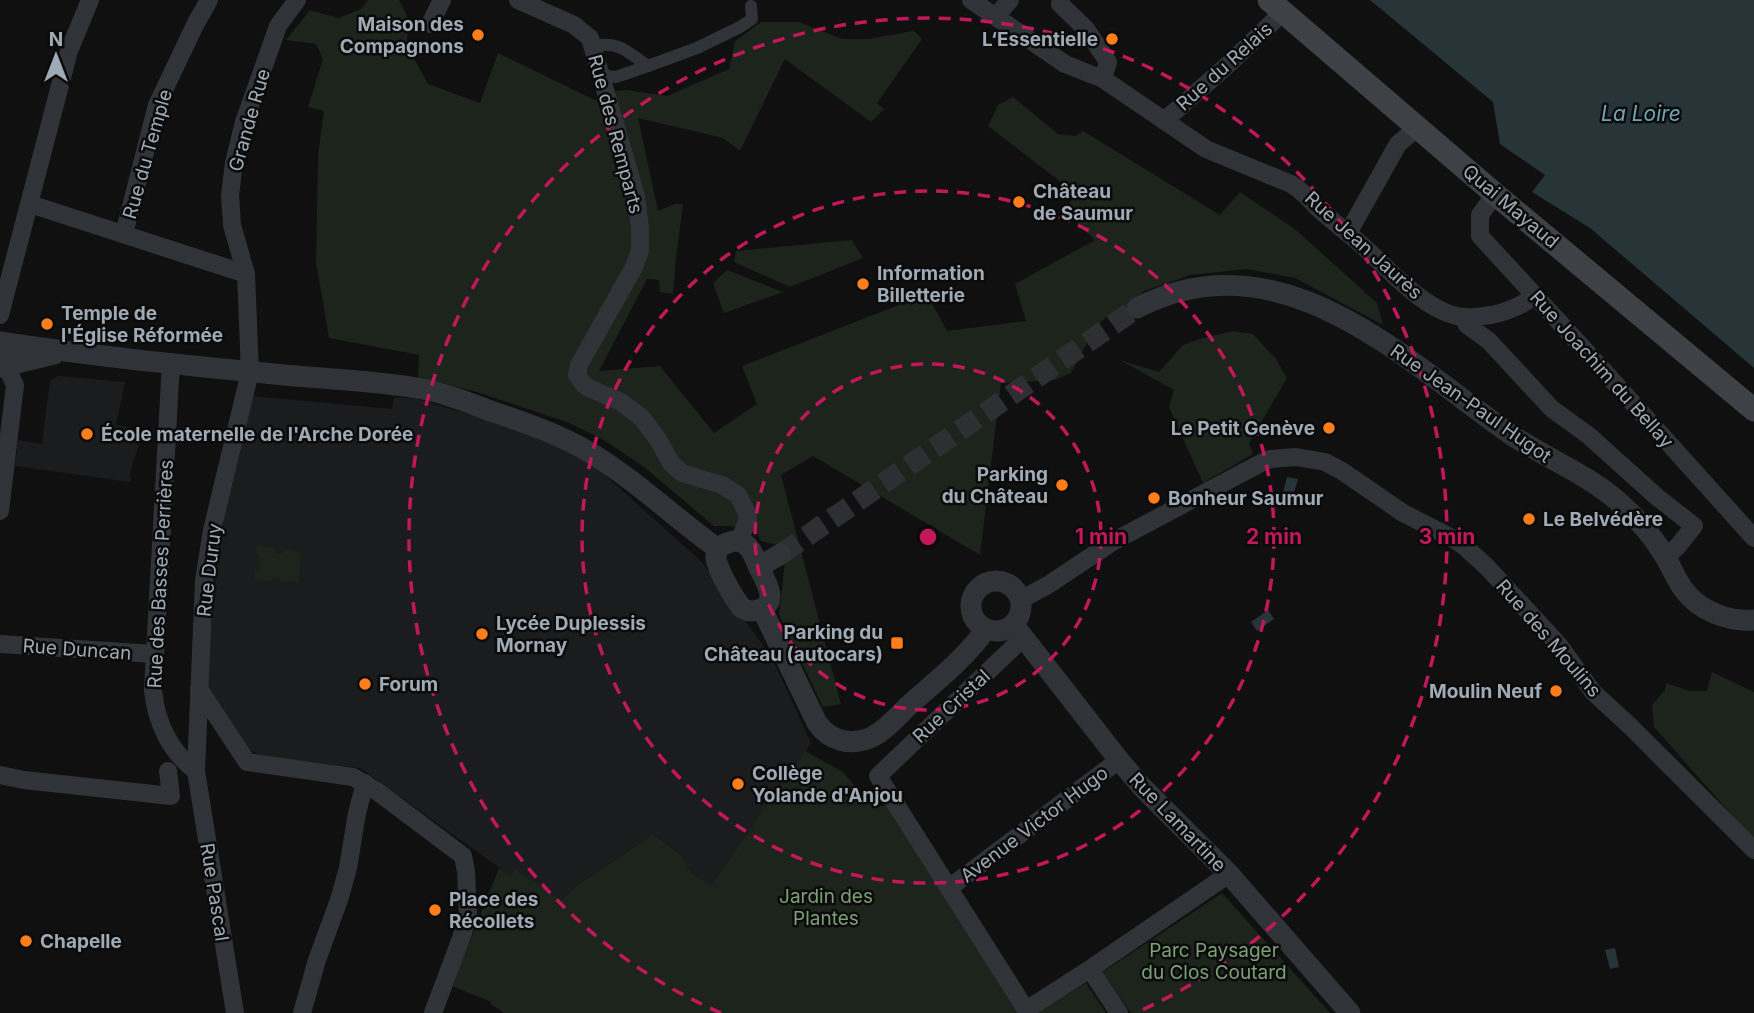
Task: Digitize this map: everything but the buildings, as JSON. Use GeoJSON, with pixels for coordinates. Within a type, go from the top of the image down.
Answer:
{"type":"FeatureCollection","features":[{"type":"Feature","properties":{"kind":"main road","name":"Quai Mayaud"},"geometry":{"type":"LineString","coordinates":[[1276,6],[1495,194],[1754,410]]}},
{"type":"Feature","properties":{"kind":"street"},"geometry":{"type":"LineString","coordinates":[[0,315],[69,51],[90,0]]}},
{"type":"Feature","properties":{"kind":"street","name":"Rue du Temple"},"geometry":{"type":"LineString","coordinates":[[124,234],[158,105],[209,0]]}},
{"type":"Feature","properties":{"kind":"street","name":"Grande Rue"},"geometry":{"type":"LineString","coordinates":[[250,372],[246,274],[232,225],[230,195],[234,163],[244,122],[278,26],[297,0]]}},
{"type":"Feature","properties":{"kind":"street"},"geometry":{"type":"LineString","coordinates":[[430,24],[442,0]]}},
{"type":"Feature","properties":{"kind":"street","name":"Rue des Remparts"},"geometry":{"type":"LineString","coordinates":[[518,0],[574,25],[590,38],[636,196],[640,251],[634,267],[579,365],[577,375],[589,388],[621,402],[642,418],[671,463],[682,473],[722,485],[738,495],[748,519],[739,542]]}},
{"type":"Feature","properties":{"kind":"street","name":"Rue Jean Jaurès"},"geometry":{"type":"LineString","coordinates":[[971,0],[1065,64],[1103,79],[1206,149],[1302,190],[1318,208],[1366,248],[1395,277],[1442,311],[1463,317],[1467,325],[1489,341],[1552,409],[1581,429],[1693,527],[1665,557]]}},
{"type":"Feature","properties":{"kind":"street"},"geometry":{"type":"LineString","coordinates":[[996,16],[1010,0]]}},
{"type":"Feature","properties":{"kind":"street"},"geometry":{"type":"LineString","coordinates":[[1061,0],[1060,4],[1086,29],[1108,62],[1103,79]]}},
{"type":"Feature","properties":{"kind":"street"},"geometry":{"type":"LineString","coordinates":[[600,75],[616,77],[697,48],[752,19],[751,6]]}},
{"type":"Feature","properties":{"kind":"street","name":"Rue du Relais"},"geometry":{"type":"LineString","coordinates":[[1164,121],[1231,62],[1276,6]]}},
{"type":"Feature","properties":{"kind":"street"},"geometry":{"type":"LineString","coordinates":[[593,46],[607,43],[618,46],[648,66]]}},
{"type":"Feature","properties":{"kind":"street"},"geometry":{"type":"LineString","coordinates":[[1348,233],[1398,144],[1417,128]]}},
{"type":"Feature","properties":{"kind":"street","name":"Rue Joachim du Bellay"},"geometry":{"type":"LineString","coordinates":[[1495,194],[1480,215],[1480,236],[1754,538]]}},
{"type":"Feature","properties":{"kind":"street"},"geometry":{"type":"LineString","coordinates":[[30,204],[246,274]]}},
{"type":"Feature","properties":{"kind":"street","name":"Rue Jean-Paul Hugot"},"geometry":{"type":"LineString","coordinates":[[1137,309],[1163,297],[1199,288],[1241,286],[1287,294],[1328,310],[1362,328],[1412,361],[1521,441],[1609,494],[1632,514],[1654,541],[1686,593],[1700,606],[1729,618],[1754,620]]}},
{"type":"Feature","properties":{"kind":"street"},"geometry":{"type":"LineString","coordinates":[[1463,317],[1509,310],[1535,295]]}},
{"type":"Feature","properties":{"kind":"street"},"geometry":{"type":"LineString","coordinates":[[0,342],[63,352],[424,389],[536,427],[580,447],[645,490],[718,549]]}},
{"type":"Feature","properties":{"kind":"street"},"geometry":{"type":"LineString","coordinates":[[0,511],[15,385],[2,362],[63,352]]}},
{"type":"Feature","properties":{"kind":"street","name":"Rue des Basses Perrières"},"geometry":{"type":"LineString","coordinates":[[171,362],[153,690],[157,716],[174,751],[196,771]]}},
{"type":"Feature","properties":{"kind":"street","name":"Rue Duruy"},"geometry":{"type":"LineString","coordinates":[[196,771],[204,581],[212,530],[250,372]]}},
{"type":"Feature","properties":{"kind":"street","name":"Rue des Moulins"},"geometry":{"type":"LineString","coordinates":[[1020,600],[1048,585],[1114,541],[1261,463],[1270,459],[1296,457],[1325,462],[1403,513],[1452,538],[1487,567],[1559,645],[1593,692],[1754,850]]}},
{"type":"Feature","properties":{"kind":"street"},"geometry":{"type":"LineString","coordinates":[[727,542],[739,542],[747,546],[770,590],[771,597],[762,609],[747,611],[738,604],[717,563],[718,549],[727,542]]}},
{"type":"Feature","properties":{"kind":"street"},"geometry":{"type":"LineString","coordinates":[[759,567],[781,554]]}},
{"type":"Feature","properties":{"kind":"street"},"geometry":{"type":"LineString","coordinates":[[993,581],[1005,583],[1015,590],[1020,600],[1019,631],[986,629],[976,622],[971,611],[972,599],[978,589],[993,581]]}},
{"type":"Feature","properties":{"kind":"street"},"geometry":{"type":"LineString","coordinates":[[762,609],[817,723],[831,737],[845,741],[862,740],[880,732],[968,652],[986,629]]}},
{"type":"Feature","properties":{"kind":"street","name":"Rue Lamartine"},"geometry":{"type":"LineString","coordinates":[[1019,631],[1142,787],[1229,874],[1350,1013]]}},
{"type":"Feature","properties":{"kind":"street","name":"Rue Cristal"},"geometry":{"type":"LineString","coordinates":[[949,888],[877,776],[1019,631]]}},
{"type":"Feature","properties":{"kind":"street","name":"Rue Duncan"},"geometry":{"type":"LineString","coordinates":[[0,645],[154,654]]}},
{"type":"Feature","properties":{"kind":"street"},"geometry":{"type":"LineString","coordinates":[[199,689],[247,762],[353,777],[365,783],[463,856],[468,914],[433,1013]]}},
{"type":"Feature","properties":{"kind":"street","name":"Avenue Victor Hugo"},"geometry":{"type":"LineString","coordinates":[[949,888],[1119,760]]}},
{"type":"Feature","properties":{"kind":"street"},"geometry":{"type":"LineString","coordinates":[[0,775],[171,796],[168,771]]}},
{"type":"Feature","properties":{"kind":"street","name":"Rue Pascal"},"geometry":{"type":"LineString","coordinates":[[196,771],[234,1013]]}},
{"type":"Feature","properties":{"kind":"street"},"geometry":{"type":"LineString","coordinates":[[302,1013],[348,868],[365,783]]}},
{"type":"Feature","properties":{"kind":"street"},"geometry":{"type":"LineString","coordinates":[[949,888],[1026,1010],[1090,970],[1229,874]]}},
{"type":"Feature","properties":{"kind":"street"},"geometry":{"type":"LineString","coordinates":[[1090,970],[1119,1013]]}},
{"type":"Feature","properties":{"kind":"shaded area","name":"École maternelle de l'Arche Dorée"},"geometry":{"type":"Polygon","coordinates":[[[58,376],[125,382],[116,425],[132,428],[131,441],[139,444],[129,476],[130,482],[15,466],[18,440],[42,444],[49,388],[51,381],[58,376]]]}},
{"type":"Feature","properties":{"kind":"shaded area","name":"Lycée Duplessis Mornay"},"geometry":{"type":"Polygon","coordinates":[[[252,396],[392,409],[394,397],[417,399],[569,443],[701,561],[771,656],[811,743],[711,887],[692,873],[679,853],[653,834],[578,885],[561,900],[515,870],[511,876],[360,768],[261,756],[248,749],[205,687],[224,505],[252,396]]]}},
{"type":"Feature","properties":{"kind":"green space"},"geometry":{"type":"Polygon","coordinates":[[[368,0],[399,0],[408,18],[407,46],[428,84],[480,103],[498,53],[603,104],[616,91],[667,96],[729,69],[735,41],[761,22],[799,22],[842,39],[868,39],[914,31],[922,39],[877,103],[884,109],[871,122],[785,59],[740,151],[723,138],[638,118],[658,211],[675,204],[683,204],[673,294],[660,292],[659,280],[647,279],[599,371],[660,366],[714,433],[757,404],[742,366],[927,294],[947,331],[1026,321],[1015,284],[1095,240],[1065,212],[1075,193],[988,126],[998,105],[1013,97],[1058,134],[1076,136],[1083,131],[1220,215],[1240,192],[1296,230],[1377,303],[1383,325],[1295,278],[1247,269],[1191,275],[1144,291],[1120,313],[1110,314],[1096,326],[1071,373],[1055,380],[1001,383],[980,555],[813,456],[781,475],[841,704],[823,707],[779,615],[785,561],[778,545],[761,541],[756,531],[714,526],[644,467],[604,440],[567,422],[477,392],[418,377],[419,355],[329,338],[316,262],[318,156],[324,111],[308,107],[323,59],[316,44],[286,40],[310,10],[338,18],[361,9],[368,0]]]}},
{"type":"Feature","properties":{"kind":"green space"},"geometry":{"type":"Polygon","coordinates":[[[852,240],[863,258],[790,287],[734,262],[736,251],[852,240]]]}},
{"type":"Feature","properties":{"kind":"green space"},"geometry":{"type":"Polygon","coordinates":[[[727,270],[783,292],[724,313],[713,283],[727,270]]]}},
{"type":"Feature","properties":{"kind":"green space"},"geometry":{"type":"Polygon","coordinates":[[[1234,331],[1253,334],[1276,359],[1287,378],[1249,443],[1253,454],[1203,483],[1169,407],[1174,390],[1120,360],[1159,372],[1183,345],[1234,331]]]}},
{"type":"Feature","properties":{"kind":"green space"},"geometry":{"type":"Polygon","coordinates":[[[257,546],[275,548],[275,553],[283,554],[284,549],[301,552],[299,582],[281,581],[280,578],[273,577],[272,581],[254,580],[255,571],[259,571],[260,556],[256,554],[257,546]]]}},
{"type":"Feature","properties":{"kind":"green space"},"geometry":{"type":"Polygon","coordinates":[[[1712,672],[1754,692],[1754,840],[1654,727],[1652,705],[1665,690],[1666,683],[1689,691],[1707,691],[1712,672]]]}},
{"type":"Feature","properties":{"kind":"green space","name":"Jardin des Plantes"},"geometry":{"type":"Polygon","coordinates":[[[805,751],[843,772],[873,807],[889,805],[1017,1013],[504,1013],[491,1002],[452,986],[499,868],[511,876],[515,869],[561,900],[578,885],[653,834],[679,853],[692,873],[711,886],[805,751]]]}},
{"type":"Feature","properties":{"kind":"green space","name":"Parc Paysager du Clos Coutard"},"geometry":{"type":"Polygon","coordinates":[[[1222,893],[1330,1013],[1131,1013],[1103,972],[1222,893]]]}},
{"type":"Feature","properties":{"kind":"green space"},"geometry":{"type":"Polygon","coordinates":[[[1086,983],[1106,1013],[1037,1013],[1086,983]]]}},
{"type":"Feature","properties":{"kind":"water","name":"La Loire"},"geometry":{"type":"Polygon","coordinates":[[[1370,0],[1754,0],[1754,368],[1590,228],[1532,192],[1545,175],[1500,144],[1493,102],[1370,0]]]}},
{"type":"Feature","properties":{"kind":"water"},"geometry":{"type":"Polygon","coordinates":[[[1287,477],[1298,479],[1292,500],[1282,497],[1287,477]]]}},
{"type":"Feature","properties":{"kind":"water"},"geometry":{"type":"Polygon","coordinates":[[[1268,610],[1274,619],[1257,631],[1251,622],[1268,610]]]}},
{"type":"Feature","properties":{"kind":"water"},"geometry":{"type":"Polygon","coordinates":[[[1615,948],[1619,967],[1610,969],[1605,950],[1615,948]]]}},
{"type":"Feature","properties":{"kind":"tunnel"},"geometry":{"type":"LineString","coordinates":[[781,554],[1137,308]]}},
{"type":"Feature","properties":{"kind":"place","name":"Maison des Compagnons"},"geometry":{"type":"Point","coordinates":[478,35]}},
{"type":"Feature","properties":{"kind":"place","name":"L‘Essentielle"},"geometry":{"type":"Point","coordinates":[1112,39]}},
{"type":"Feature","properties":{"kind":"place","name":"Château de Saumur"},"geometry":{"type":"Point","coordinates":[1019,202]}},
{"type":"Feature","properties":{"kind":"place","name":"Information Billetterie"},"geometry":{"type":"Point","coordinates":[863,284]}},
{"type":"Feature","properties":{"kind":"place","name":"Temple de l'Église Réformée"},"geometry":{"type":"Point","coordinates":[47,324]}},
{"type":"Feature","properties":{"kind":"place","name":"Le Petit Genève"},"geometry":{"type":"Point","coordinates":[1329,428]}},
{"type":"Feature","properties":{"kind":"place","name":"École maternelle de l'Arche Dorée"},"geometry":{"type":"Point","coordinates":[87,434]}},
{"type":"Feature","properties":{"kind":"place","name":"Parking du Château"},"geometry":{"type":"Point","coordinates":[1062,485]}},
{"type":"Feature","properties":{"kind":"place","name":"Bonheur Saumur"},"geometry":{"type":"Point","coordinates":[1154,498]}},
{"type":"Feature","properties":{"kind":"place","name":"Le Belvédère"},"geometry":{"type":"Point","coordinates":[1529,519]}},
{"type":"Feature","properties":{"kind":"place","name":"Lycée Duplessis Mornay"},"geometry":{"type":"Point","coordinates":[482,634]}},
{"type":"Feature","properties":{"kind":"place","name":"Parking du Château (autocars)"},"geometry":{"type":"Point","coordinates":[897,643]}},
{"type":"Feature","properties":{"kind":"place","name":"Forum"},"geometry":{"type":"Point","coordinates":[365,684]}},
{"type":"Feature","properties":{"kind":"place","name":"Moulin Neuf"},"geometry":{"type":"Point","coordinates":[1556,691]}},
{"type":"Feature","properties":{"kind":"place","name":"Collège Yolande d'Anjou"},"geometry":{"type":"Point","coordinates":[738,784]}},
{"type":"Feature","properties":{"kind":"place","name":"Place des Récollets"},"geometry":{"type":"Point","coordinates":[435,910]}},
{"type":"Feature","properties":{"kind":"place","name":"Chapelle"},"geometry":{"type":"Point","coordinates":[26,941]}}]}
